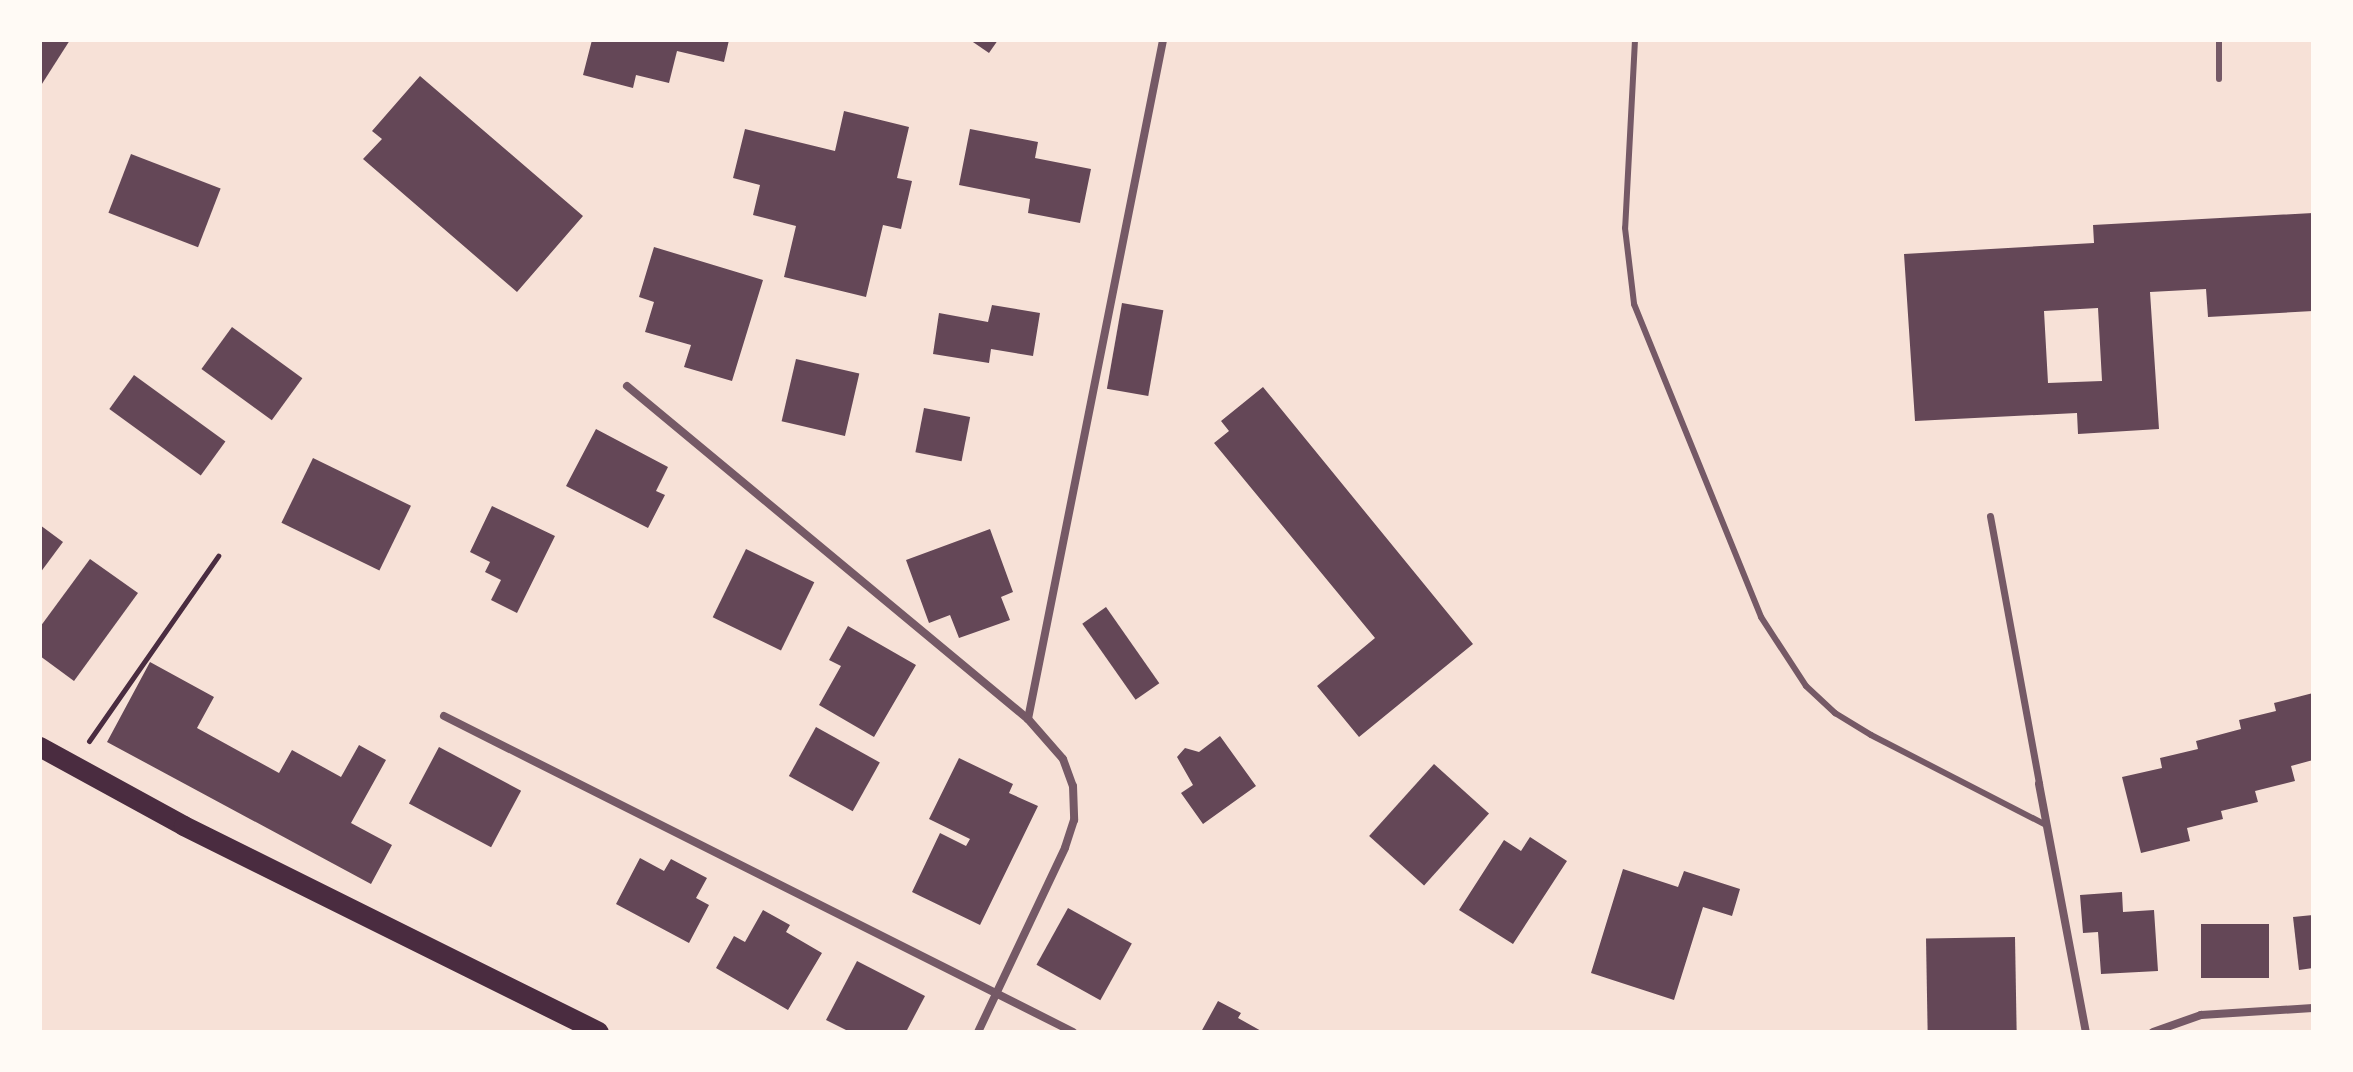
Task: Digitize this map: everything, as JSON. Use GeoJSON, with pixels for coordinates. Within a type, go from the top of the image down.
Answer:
{"type":"FeatureCollection","features":[{"type":"Feature","properties":{"kind":"main road"},"geometry":{"type":"LineString","coordinates":[[40,747],[184,826],[599,1032]]}},
{"type":"Feature","properties":{"kind":"street"},"geometry":{"type":"LineString","coordinates":[[1028,719],[1163,40]]}},
{"type":"Feature","properties":{"kind":"street"},"geometry":{"type":"LineString","coordinates":[[627,386],[1028,719],[1055,745],[1068,768],[1076,809],[1065,848],[978,1032]]}},
{"type":"Feature","properties":{"kind":"street"},"geometry":{"type":"LineString","coordinates":[[1990,516],[2086,1032]]}},
{"type":"Feature","properties":{"kind":"street"},"geometry":{"type":"LineString","coordinates":[[444,716],[1073,1032]]}},
{"type":"Feature","properties":{"kind":"street"},"geometry":{"type":"LineString","coordinates":[[2153,1032],[2201,1015],[2313,1008]]}},
{"type":"Feature","properties":{"kind":"lane"},"geometry":{"type":"LineString","coordinates":[[1635,40],[1625,228],[1634,304],[1761,617],[1806,686],[1835,713],[1871,735],[2046,825]]}},
{"type":"Feature","properties":{"kind":"lane"},"geometry":{"type":"LineString","coordinates":[[2219,40],[2219,79]]}},
{"type":"Feature","properties":{"kind":"path"},"geometry":{"type":"LineString","coordinates":[[72,765],[218,556]]}},
{"type":"Feature","properties":{"kind":"building"},"geometry":{"type":"Polygon","coordinates":[[[40,40],[70,40],[40,87],[40,40]]]}},
{"type":"Feature","properties":{"kind":"building"},"geometry":{"type":"Polygon","coordinates":[[[592,40],[729,40],[724,62],[677,51],[669,83],[636,75],[633,88],[583,75],[592,40]]]}},
{"type":"Feature","properties":{"kind":"building"},"geometry":{"type":"Polygon","coordinates":[[[970,40],[998,40],[989,53],[970,40]]]}},
{"type":"Feature","properties":{"kind":"building"},"geometry":{"type":"Polygon","coordinates":[[[420,76],[583,216],[517,292],[363,159],[382,139],[372,131],[420,76]]]}},
{"type":"Feature","properties":{"kind":"building"},"geometry":{"type":"Polygon","coordinates":[[[844,111],[909,127],[897,178],[912,181],[901,229],[883,225],[866,297],[784,277],[796,226],[753,215],[760,185],[733,178],[745,129],[835,151],[844,111]]]}},
{"type":"Feature","properties":{"kind":"building"},"geometry":{"type":"Polygon","coordinates":[[[970,129],[1038,142],[1035,158],[1091,169],[1080,223],[1028,213],[1030,199],[959,185],[970,129]]]}},
{"type":"Feature","properties":{"kind":"building"},"geometry":{"type":"Polygon","coordinates":[[[131,154],[221,188],[198,247],[108,213],[131,154]]]}},
{"type":"Feature","properties":{"kind":"building"},"geometry":{"type":"Polygon","coordinates":[[[2313,213],[2313,311],[2208,317],[2206,289],[2150,292],[2159,429],[2078,434],[2077,413],[1915,421],[1904,254],[2094,243],[2093,225],[2313,213]],[[2098,308],[2044,311],[2048,383],[2102,381],[2098,308]]]}},
{"type":"Feature","properties":{"kind":"building"},"geometry":{"type":"Polygon","coordinates":[[[654,247],[763,280],[732,381],[684,367],[691,345],[645,332],[654,302],[639,297],[654,247]]]}},
{"type":"Feature","properties":{"kind":"building"},"geometry":{"type":"Polygon","coordinates":[[[1122,303],[1163,310],[1148,396],[1107,389],[1122,303]]]}},
{"type":"Feature","properties":{"kind":"building"},"geometry":{"type":"Polygon","coordinates":[[[992,305],[1040,313],[1033,356],[991,349],[989,363],[933,354],[939,313],[988,322],[992,305]]]}},
{"type":"Feature","properties":{"kind":"building"},"geometry":{"type":"Polygon","coordinates":[[[232,327],[302,378],[272,420],[201,369],[232,327]]]}},
{"type":"Feature","properties":{"kind":"building"},"geometry":{"type":"Polygon","coordinates":[[[796,359],[859,374],[845,436],[782,421],[796,359]]]}},
{"type":"Feature","properties":{"kind":"building"},"geometry":{"type":"Polygon","coordinates":[[[134,375],[225,441],[201,475],[109,409],[134,375]]]}},
{"type":"Feature","properties":{"kind":"building"},"geometry":{"type":"Polygon","coordinates":[[[1263,387],[1473,644],[1359,737],[1317,686],[1375,638],[1214,443],[1229,431],[1221,421],[1263,387]]]}},
{"type":"Feature","properties":{"kind":"building"},"geometry":{"type":"Polygon","coordinates":[[[924,408],[970,417],[962,461],[915,452],[924,408]]]}},
{"type":"Feature","properties":{"kind":"building"},"geometry":{"type":"Polygon","coordinates":[[[596,429],[668,467],[656,491],[665,495],[648,528],[566,486],[596,429]]]}},
{"type":"Feature","properties":{"kind":"building"},"geometry":{"type":"Polygon","coordinates":[[[313,458],[411,506],[379,570],[281,523],[313,458]]]}},
{"type":"Feature","properties":{"kind":"building"},"geometry":{"type":"Polygon","coordinates":[[[492,506],[555,536],[517,613],[491,600],[501,580],[485,572],[490,562],[470,552],[492,506]]]}},
{"type":"Feature","properties":{"kind":"building"},"geometry":{"type":"Polygon","coordinates":[[[40,525],[63,542],[40,573],[40,525]]]}},
{"type":"Feature","properties":{"kind":"building"},"geometry":{"type":"Polygon","coordinates":[[[990,529],[1013,592],[1001,597],[1010,620],[959,638],[950,615],[929,623],[906,560],[990,529]]]}},
{"type":"Feature","properties":{"kind":"building"},"geometry":{"type":"Polygon","coordinates":[[[746,549],[814,582],[781,651],[713,617],[746,549]]]}},
{"type":"Feature","properties":{"kind":"building"},"geometry":{"type":"Polygon","coordinates":[[[90,559],[138,593],[74,681],[40,656],[40,627],[90,559]]]}},
{"type":"Feature","properties":{"kind":"building"},"geometry":{"type":"Polygon","coordinates":[[[1106,607],[1159,683],[1136,700],[1082,624],[1106,607]]]}},
{"type":"Feature","properties":{"kind":"building"},"geometry":{"type":"Polygon","coordinates":[[[848,626],[916,665],[874,737],[819,705],[841,666],[829,660],[848,626]]]}},
{"type":"Feature","properties":{"kind":"building"},"geometry":{"type":"Polygon","coordinates":[[[150,662],[214,697],[197,728],[279,773],[292,750],[341,777],[359,745],[386,760],[351,823],[392,845],[371,884],[107,742],[150,662]]]}},
{"type":"Feature","properties":{"kind":"building"},"geometry":{"type":"Polygon","coordinates":[[[2313,693],[2313,760],[2291,766],[2295,781],[2255,791],[2258,802],[2221,811],[2223,819],[2187,828],[2190,841],[2141,853],[2122,777],[2162,768],[2160,758],[2198,749],[2196,741],[2241,729],[2239,720],[2276,711],[2274,703],[2313,693]]]}},
{"type":"Feature","properties":{"kind":"building"},"geometry":{"type":"Polygon","coordinates":[[[816,727],[880,762],[853,811],[789,776],[816,727]]]}},
{"type":"Feature","properties":{"kind":"building"},"geometry":{"type":"Polygon","coordinates":[[[1220,736],[1256,786],[1203,824],[1181,793],[1193,785],[1177,757],[1185,748],[1199,752],[1220,736]]]}},
{"type":"Feature","properties":{"kind":"building"},"geometry":{"type":"Polygon","coordinates":[[[439,747],[521,791],[491,847],[409,804],[439,747]]]}},
{"type":"Feature","properties":{"kind":"building"},"geometry":{"type":"Polygon","coordinates":[[[959,758],[1013,784],[1009,793],[1038,806],[980,925],[912,892],[940,833],[966,846],[970,839],[929,819],[959,758]]]}},
{"type":"Feature","properties":{"kind":"building"},"geometry":{"type":"Polygon","coordinates":[[[1434,764],[1489,814],[1424,886],[1369,836],[1434,764]]]}},
{"type":"Feature","properties":{"kind":"building"},"geometry":{"type":"Polygon","coordinates":[[[1530,837],[1567,861],[1513,944],[1459,910],[1504,840],[1521,851],[1530,837]]]}},
{"type":"Feature","properties":{"kind":"building"},"geometry":{"type":"Polygon","coordinates":[[[640,858],[664,871],[671,859],[707,878],[696,898],[709,905],[689,943],[616,904],[640,858]]]}},
{"type":"Feature","properties":{"kind":"building"},"geometry":{"type":"Polygon","coordinates":[[[1623,869],[1678,887],[1684,871],[1740,889],[1732,916],[1703,907],[1674,1000],[1591,973],[1623,869]]]}},
{"type":"Feature","properties":{"kind":"building"},"geometry":{"type":"Polygon","coordinates":[[[2122,892],[2123,912],[2154,910],[2158,971],[2101,974],[2098,932],[2083,933],[2080,895],[2122,892]]]}},
{"type":"Feature","properties":{"kind":"building"},"geometry":{"type":"Polygon","coordinates":[[[1068,908],[1132,943],[1100,1000],[1036,965],[1068,908]]]}},
{"type":"Feature","properties":{"kind":"building"},"geometry":{"type":"Polygon","coordinates":[[[763,910],[790,925],[786,932],[822,953],[788,1010],[716,968],[734,936],[745,942],[763,910]]]}},
{"type":"Feature","properties":{"kind":"building"},"geometry":{"type":"Polygon","coordinates":[[[2313,915],[2313,968],[2299,970],[2293,917],[2313,915]]]}},
{"type":"Feature","properties":{"kind":"building"},"geometry":{"type":"Polygon","coordinates":[[[2201,924],[2269,924],[2269,978],[2201,978],[2201,924]]]}},
{"type":"Feature","properties":{"kind":"building"},"geometry":{"type":"Polygon","coordinates":[[[2015,937],[2017,1032],[1928,1032],[1926,939],[2015,937]]]}},
{"type":"Feature","properties":{"kind":"building"},"geometry":{"type":"Polygon","coordinates":[[[857,961],[925,996],[906,1032],[850,1032],[826,1020],[857,961]]]}},
{"type":"Feature","properties":{"kind":"building"},"geometry":{"type":"Polygon","coordinates":[[[1218,1001],[1241,1013],[1238,1018],[1263,1032],[1201,1032],[1218,1001]]]}}]}
